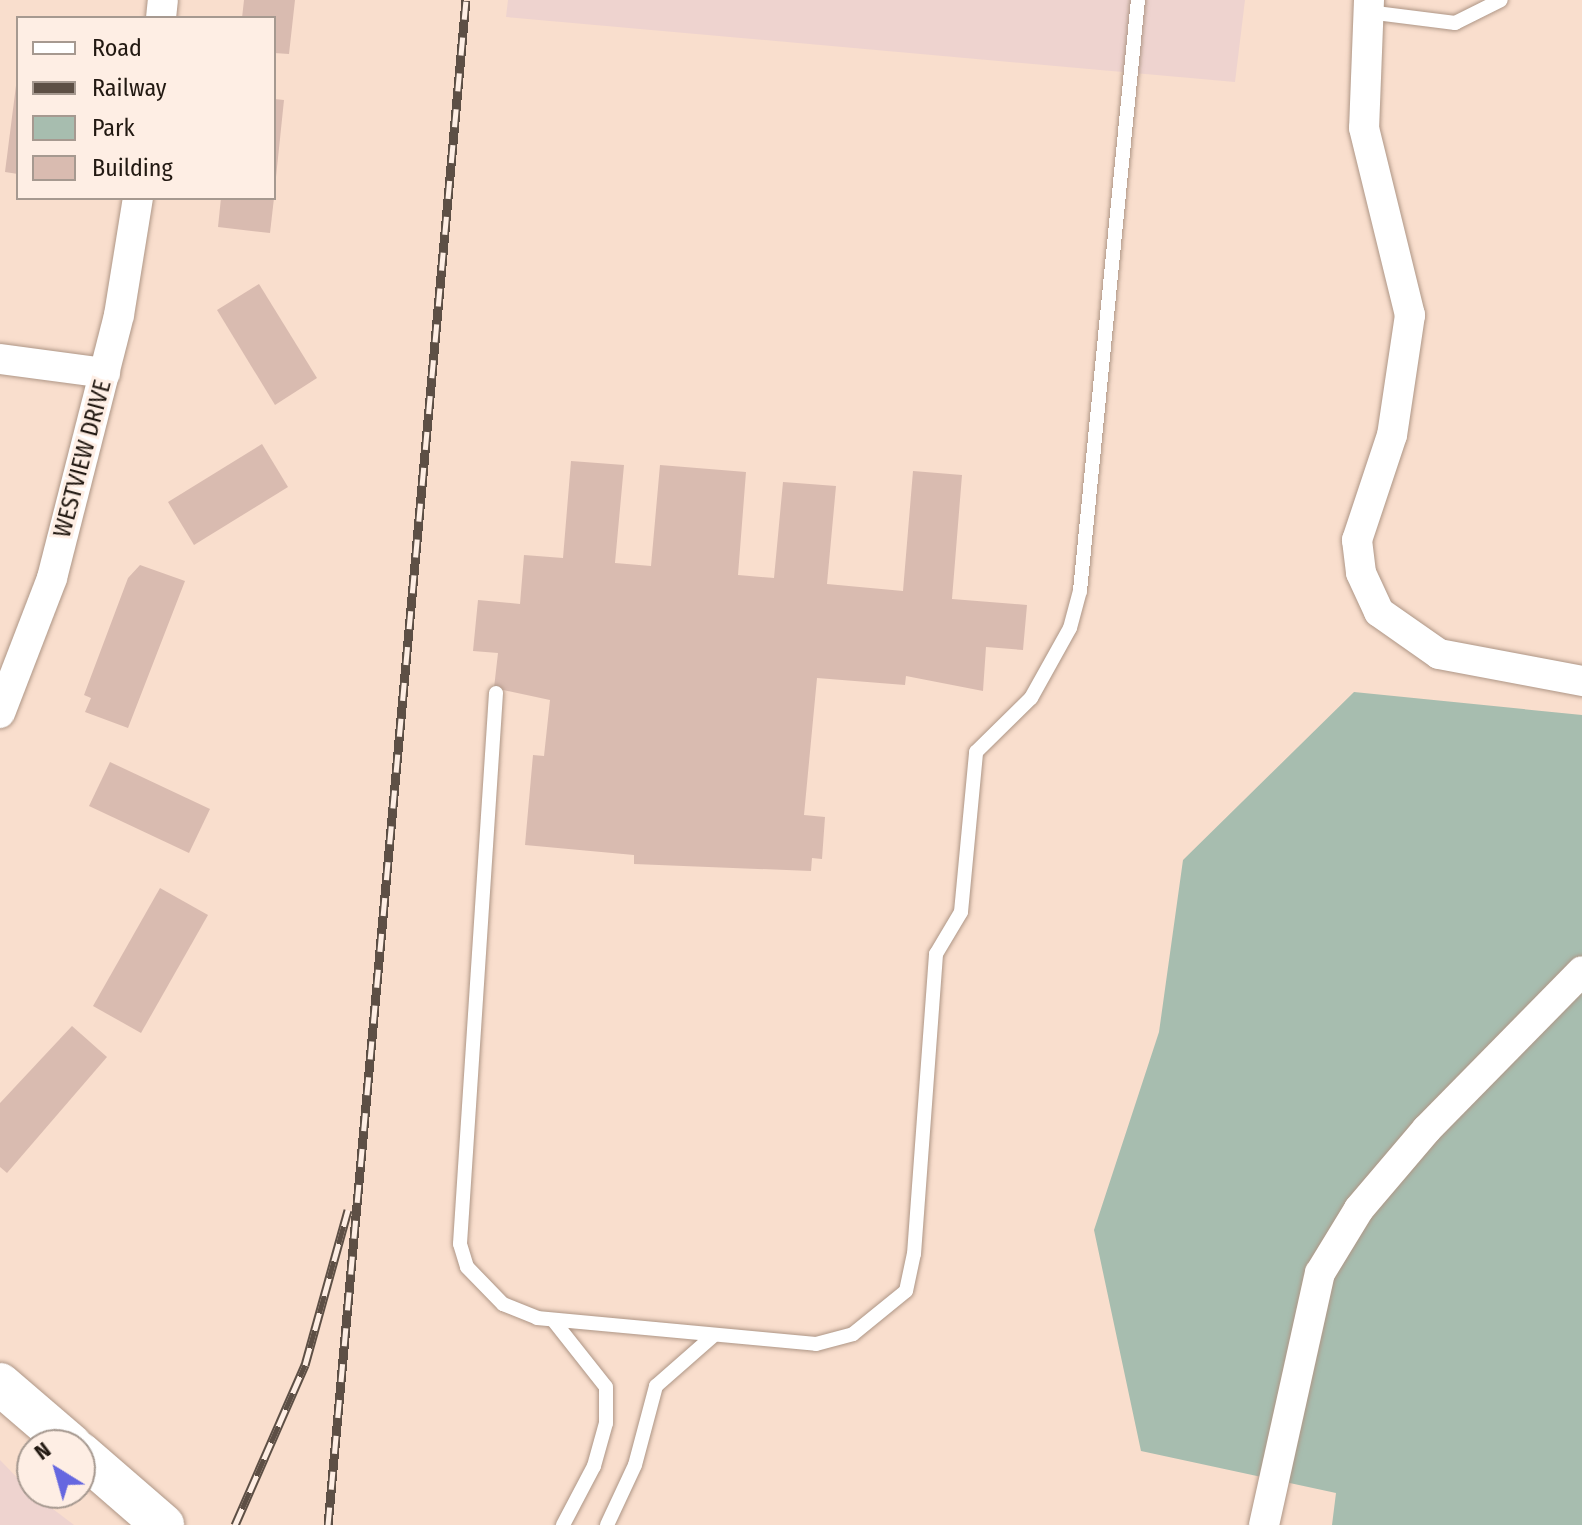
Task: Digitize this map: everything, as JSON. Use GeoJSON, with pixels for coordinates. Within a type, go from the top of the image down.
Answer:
{"type":"FeatureCollection","features":[{"type":"Feature","properties":{"kind":"street"},"geometry":{"type":"LineString","coordinates":[[1368,6],[1364,128],[1410,315],[1392,435],[1357,540],[1361,573],[1379,612],[1409,639],[1439,654],[1582,681]]}},
{"type":"Feature","properties":{"kind":"street","name":"WESTVIEW DRIVE"},"geometry":{"type":"LineString","coordinates":[[0,713],[52,578],[105,373],[138,200]]}},
{"type":"Feature","properties":{"kind":"street"},"geometry":{"type":"LineString","coordinates":[[0,359],[105,373]]}},
{"type":"Feature","properties":{"kind":"street"},"geometry":{"type":"LineString","coordinates":[[1264,1525],[1320,1273],[1359,1209],[1427,1129],[1582,971]]}},
{"type":"Feature","properties":{"kind":"street"},"geometry":{"type":"LineString","coordinates":[[0,1384],[52,1429]]}},
{"type":"Feature","properties":{"kind":"street"},"geometry":{"type":"LineString","coordinates":[[96,1467],[163,1525]]}},
{"type":"Feature","properties":{"kind":"lane"},"geometry":{"type":"LineString","coordinates":[[496,693],[460,1244],[467,1267],[503,1304],[553,1320],[816,1344],[880,1318],[906,1291],[936,954],[961,912],[976,752],[1031,698],[1070,628],[1080,591],[1138,0]]}},
{"type":"Feature","properties":{"kind":"lane"},"geometry":{"type":"LineString","coordinates":[[1368,6],[1455,23],[1501,0]]}},
{"type":"Feature","properties":{"kind":"lane"},"geometry":{"type":"LineString","coordinates":[[553,1320],[606,1387],[606,1423],[594,1466],[563,1525]]}},
{"type":"Feature","properties":{"kind":"lane"},"geometry":{"type":"LineString","coordinates":[[607,1525],[635,1465],[656,1386],[714,1335]]}},
{"type":"Feature","properties":{"kind":"shaded area"},"geometry":{"type":"Polygon","coordinates":[[[508,0],[1245,0],[1235,82],[506,17],[508,0]]]}},
{"type":"Feature","properties":{"kind":"shaded area"},"geometry":{"type":"Polygon","coordinates":[[[0,1460],[16,1476],[16,1509],[53,1509],[74,1525],[0,1525],[0,1460]]]}},
{"type":"Feature","properties":{"kind":"green space"},"geometry":{"type":"Polygon","coordinates":[[[1354,692],[1582,715],[1582,1525],[1332,1525],[1336,1493],[1141,1451],[1094,1230],[1159,1032],[1183,860],[1354,692]]]}},
{"type":"Feature","properties":{"kind":"building"},"geometry":{"type":"Polygon","coordinates":[[[244,0],[295,0],[289,54],[276,53],[276,16],[242,16],[244,0]]]}},
{"type":"Feature","properties":{"kind":"building"},"geometry":{"type":"Polygon","coordinates":[[[16,86],[16,174],[5,172],[16,86]]]}},
{"type":"Feature","properties":{"kind":"building"},"geometry":{"type":"Polygon","coordinates":[[[276,99],[284,100],[276,177],[276,99]]]}},
{"type":"Feature","properties":{"kind":"building"},"geometry":{"type":"Polygon","coordinates":[[[221,200],[274,200],[270,233],[218,227],[221,200]]]}},
{"type":"Feature","properties":{"kind":"building"},"geometry":{"type":"Polygon","coordinates":[[[259,284],[317,378],[275,405],[217,310],[259,284]]]}},
{"type":"Feature","properties":{"kind":"building"},"geometry":{"type":"Polygon","coordinates":[[[262,444],[288,487],[194,545],[168,502],[262,444]]]}},
{"type":"Feature","properties":{"kind":"building"},"geometry":{"type":"Polygon","coordinates":[[[571,461],[624,465],[615,563],[651,566],[660,465],[746,472],[738,575],[774,578],[783,482],[836,486],[827,584],[903,591],[913,471],[962,475],[952,599],[1027,605],[1023,650],[986,647],[983,691],[906,676],[905,685],[817,678],[804,815],[825,817],[822,859],[812,858],[811,871],[634,864],[634,855],[525,845],[533,755],[544,756],[550,700],[494,688],[498,653],[473,651],[478,600],[520,604],[524,555],[563,558],[571,461]]]}},
{"type":"Feature","properties":{"kind":"building"},"geometry":{"type":"Polygon","coordinates":[[[140,565],[185,581],[128,728],[85,712],[91,698],[84,695],[128,578],[140,565]]]}},
{"type":"Feature","properties":{"kind":"building"},"geometry":{"type":"Polygon","coordinates":[[[110,762],[210,809],[189,853],[89,806],[110,762]]]}},
{"type":"Feature","properties":{"kind":"building"},"geometry":{"type":"Polygon","coordinates":[[[160,888],[208,915],[141,1033],[93,1006],[160,888]]]}},
{"type":"Feature","properties":{"kind":"building"},"geometry":{"type":"Polygon","coordinates":[[[72,1026],[107,1057],[7,1173],[0,1167],[0,1103],[72,1026]]]}},
{"type":"Feature","properties":{"kind":"railway"},"geometry":{"type":"LineString","coordinates":[[328,1525],[466,0]]}},
{"type":"Feature","properties":{"kind":"railway"},"geometry":{"type":"LineString","coordinates":[[235,1525],[305,1365],[348,1210]]}}]}
